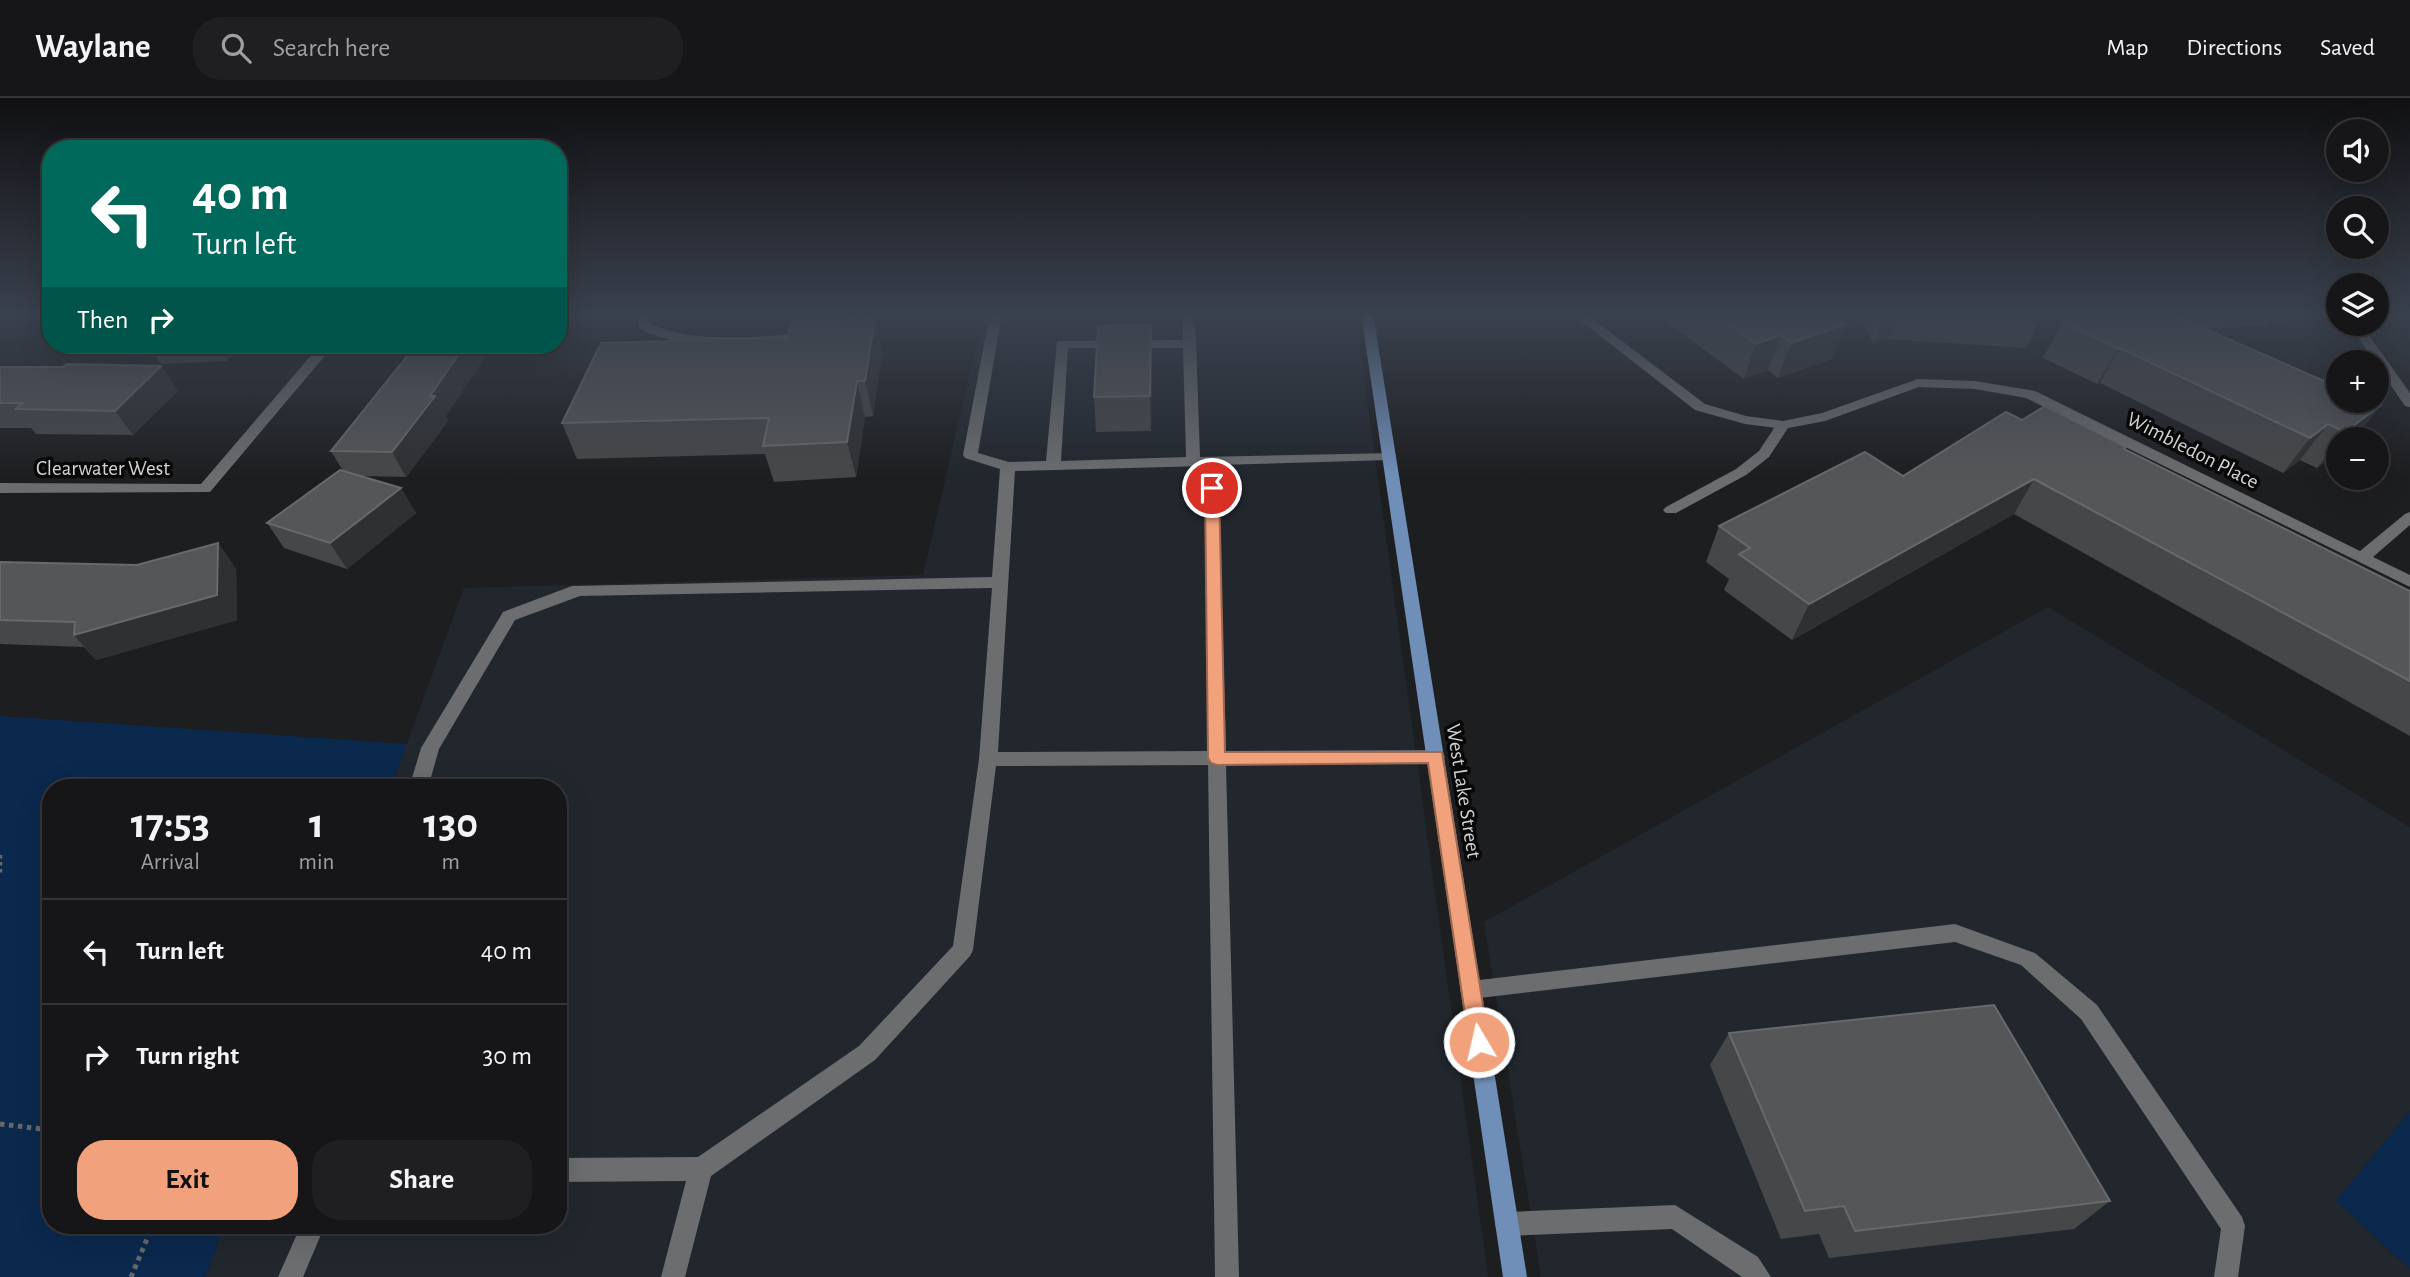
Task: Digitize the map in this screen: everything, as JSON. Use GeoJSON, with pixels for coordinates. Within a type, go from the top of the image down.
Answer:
{"type":"FeatureCollection","features":[{"type":"Feature","properties":{"kind":"main road","name":"West Lake Street"},"geometry":{"type":"LineString","coordinates":[[1376,368],[1515,1277]]}},
{"type":"Feature","properties":{"kind":"street","name":"Clearwater West"},"geometry":{"type":"LineString","coordinates":[[0,488],[205,489],[307,368]]}},
{"type":"Feature","properties":{"kind":"street"},"geometry":{"type":"LineString","coordinates":[[986,368],[970,455],[1008,467],[1390,456]]}},
{"type":"Feature","properties":{"kind":"street"},"geometry":{"type":"LineString","coordinates":[[1053,465],[1060,368]]}},
{"type":"Feature","properties":{"kind":"street"},"geometry":{"type":"LineString","coordinates":[[1189,368],[1193,461]]}},
{"type":"Feature","properties":{"kind":"street","name":"Wimbledon Place"},"geometry":{"type":"LineString","coordinates":[[1649,368],[1700,407],[1745,420],[1783,425],[1825,417],[1918,383],[1975,385],[2030,394],[2410,582]]}},
{"type":"Feature","properties":{"kind":"street"},"geometry":{"type":"LineString","coordinates":[[2386,368],[2410,403]]}},
{"type":"Feature","properties":{"kind":"street"},"geometry":{"type":"LineString","coordinates":[[1671,510],[1741,472],[1764,454],[1783,425]]}},
{"type":"Feature","properties":{"kind":"street"},"geometry":{"type":"LineString","coordinates":[[1211,460],[1227,1277]]}},
{"type":"Feature","properties":{"kind":"street"},"geometry":{"type":"LineString","coordinates":[[567,1170],[701,1169],[867,1053],[962,950],[988,759],[998,582],[1008,467]]}},
{"type":"Feature","properties":{"kind":"street"},"geometry":{"type":"LineString","coordinates":[[2362,558],[2410,517]]}},
{"type":"Feature","properties":{"kind":"street"},"geometry":{"type":"LineString","coordinates":[[421,779],[430,748],[509,616],[578,590],[998,582]]}},
{"type":"Feature","properties":{"kind":"street"},"geometry":{"type":"LineString","coordinates":[[988,759],[1436,757]]}},
{"type":"Feature","properties":{"kind":"street"},"geometry":{"type":"LineString","coordinates":[[1471,990],[1955,933],[2028,959],[2090,1012],[2233,1226],[2227,1277]]}},
{"type":"Feature","properties":{"kind":"street"},"geometry":{"type":"LineString","coordinates":[[673,1277],[701,1169]]}},
{"type":"Feature","properties":{"kind":"street"},"geometry":{"type":"LineString","coordinates":[[1507,1224],[1675,1217],[1749,1266],[1759,1277]]}},
{"type":"Feature","properties":{"kind":"street"},"geometry":{"type":"LineString","coordinates":[[290,1277],[309,1234]]}},
{"type":"Feature","properties":{"kind":"path"},"geometry":{"type":"LineString","coordinates":[[0,855],[0,874]]}},
{"type":"Feature","properties":{"kind":"path"},"geometry":{"type":"LineString","coordinates":[[0,1124],[42,1129]]}},
{"type":"Feature","properties":{"kind":"path"},"geometry":{"type":"LineString","coordinates":[[131,1277],[149,1234]]}},
{"type":"Feature","properties":{"kind":"shaded area"},"geometry":{"type":"Polygon","coordinates":[[[971,368],[1363,368],[1488,1277],[205,1277],[222,1234],[567,1234],[567,779],[394,779],[464,588],[923,575],[971,368]]]}},
{"type":"Feature","properties":{"kind":"shaded area"},"geometry":{"type":"Polygon","coordinates":[[[2048,607],[2410,827],[2410,1111],[2336,1201],[2410,1269],[2410,1277],[1541,1277],[1484,922],[2048,607]]]}},
{"type":"Feature","properties":{"kind":"shaded area"},"geometry":{"type":"Polygon","coordinates":[[[0,716],[407,744],[394,779],[42,779],[42,1234],[222,1234],[205,1277],[0,1277],[0,716]]]}},
{"type":"Feature","properties":{"kind":"shaded area"},"geometry":{"type":"Polygon","coordinates":[[[2410,1111],[2410,1269],[2336,1201],[2410,1111]]]}},
{"type":"Feature","properties":{"kind":"building"},"geometry":{"type":"Polygon","coordinates":[[[0,368],[159,368],[115,411],[16,409],[22,403],[0,403],[0,368]]]}},
{"type":"Feature","properties":{"kind":"building"},"geometry":{"type":"Polygon","coordinates":[[[398,368],[449,368],[430,396],[435,396],[392,452],[331,451],[398,368]]]}},
{"type":"Feature","properties":{"kind":"building"},"geometry":{"type":"Polygon","coordinates":[[[589,368],[867,368],[865,381],[857,381],[847,442],[763,446],[769,418],[562,423],[589,368]]]}},
{"type":"Feature","properties":{"kind":"building"},"geometry":{"type":"Polygon","coordinates":[[[1096,368],[1150,368],[1150,396],[1094,397],[1096,368]]]}},
{"type":"Feature","properties":{"kind":"building"},"geometry":{"type":"Polygon","coordinates":[[[2162,368],[2295,368],[2326,382],[2326,413],[2370,413],[2352,427],[2334,427],[2328,424],[2310,438],[2162,368]]]}},
{"type":"Feature","properties":{"kind":"building"},"geometry":{"type":"Polygon","coordinates":[[[2045,406],[2126,447],[2124,449],[2410,591],[2410,681],[2034,479],[1809,604],[1739,554],[1750,548],[1719,526],[1865,452],[1903,476],[2006,412],[2022,420],[2045,406]]]}},
{"type":"Feature","properties":{"kind":"building"},"geometry":{"type":"Polygon","coordinates":[[[340,470],[401,488],[330,543],[267,523],[340,470]]]}},
{"type":"Feature","properties":{"kind":"building"},"geometry":{"type":"Polygon","coordinates":[[[218,543],[217,595],[74,635],[75,622],[0,620],[0,562],[137,565],[218,543]]]}},
{"type":"Feature","properties":{"kind":"building"},"geometry":{"type":"Polygon","coordinates":[[[1994,1005],[2110,1201],[1855,1231],[1844,1206],[1805,1211],[1729,1033],[1994,1005]]]}},
{"type":"Feature","properties":{"kind":"route"},"geometry":{"type":"LineString","coordinates":[[1212,488],[1217,758],[1436,757],[1479,1042]]}}]}
